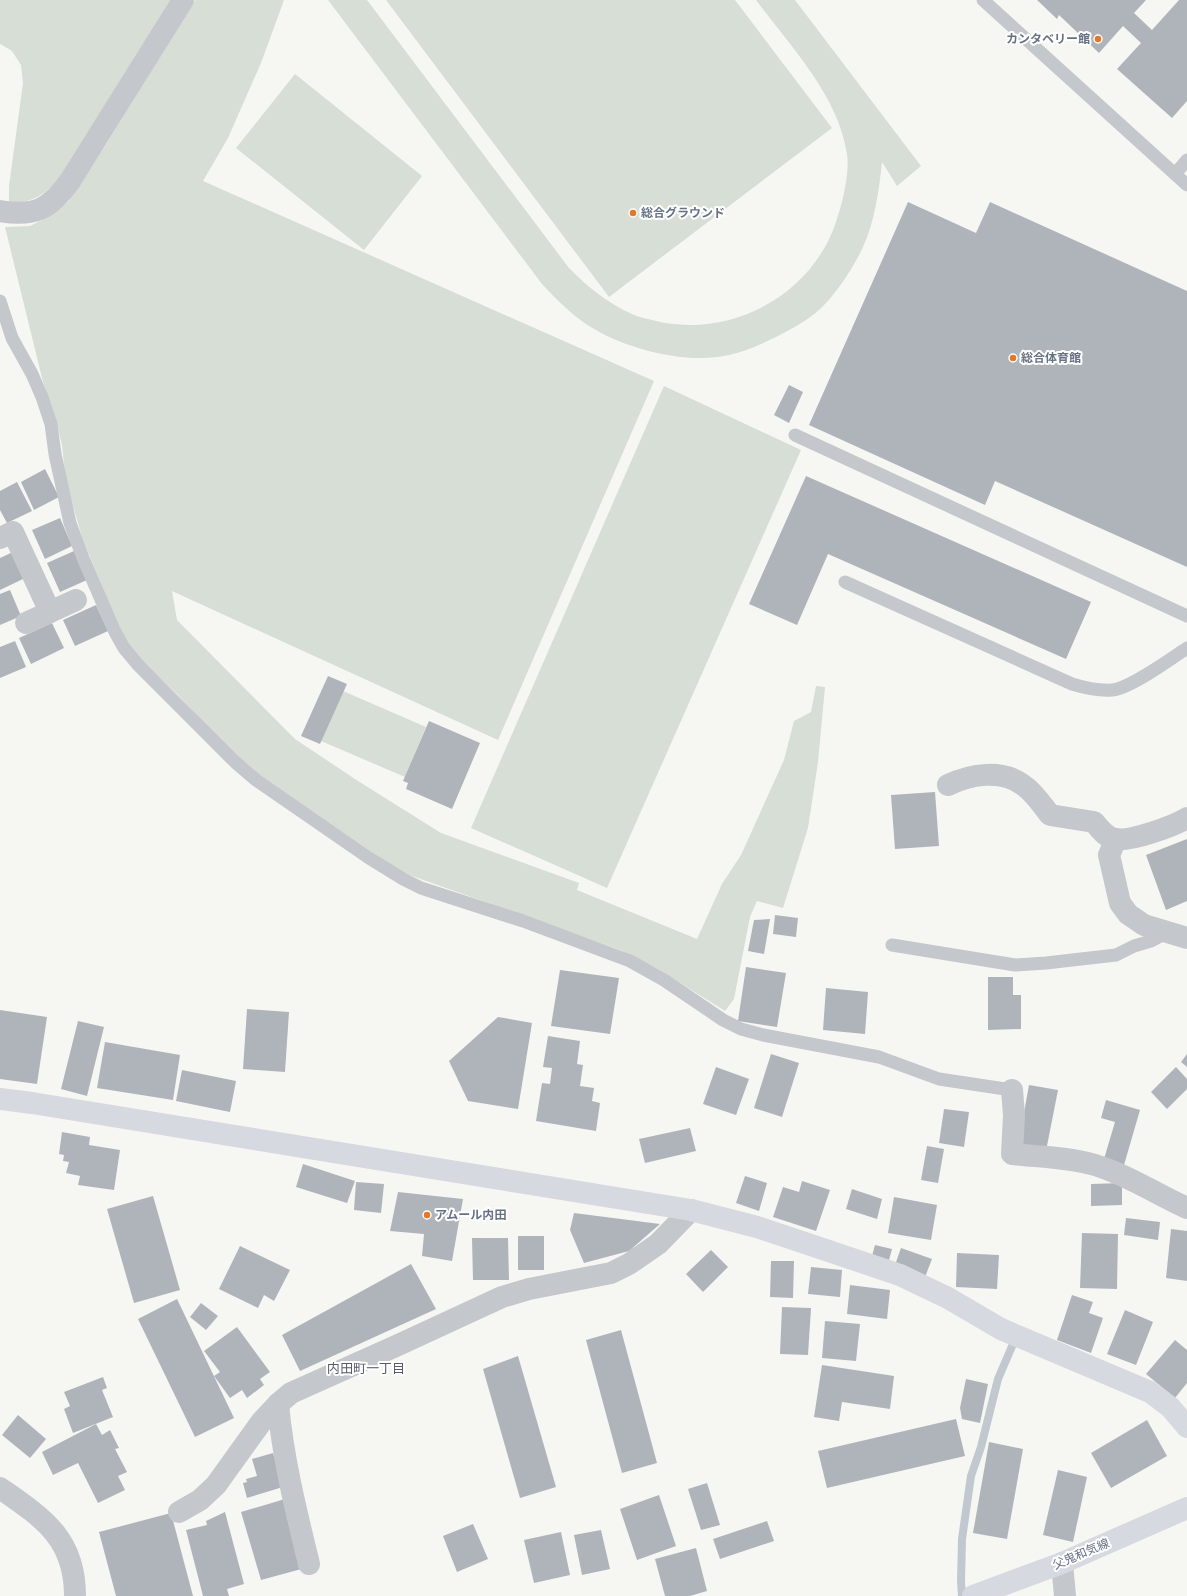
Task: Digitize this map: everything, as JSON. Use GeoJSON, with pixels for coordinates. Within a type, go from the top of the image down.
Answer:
{"type":"FeatureCollection","features":[{"type":"Feature","properties":{"kind":"street"},"geometry":{"type":"LineString","coordinates":[[0,211],[20,214],[47,206],[58,198],[183,0]]}},
{"type":"Feature","properties":{"kind":"street"},"geometry":{"type":"LineString","coordinates":[[0,538],[13,532],[50,612]]}},
{"type":"Feature","properties":{"kind":"street"},"geometry":{"type":"LineString","coordinates":[[26,623],[76,600]]}},
{"type":"Feature","properties":{"kind":"street"},"geometry":{"type":"LineString","coordinates":[[948,785],[975,775],[1008,778],[1023,785],[1050,815],[1094,822],[1104,834],[1116,839],[1129,838],[1154,832],[1187,818]]}},
{"type":"Feature","properties":{"kind":"street"},"geometry":{"type":"LineString","coordinates":[[1116,839],[1109,855],[1120,903],[1128,914],[1144,925],[1178,935]]}},
{"type":"Feature","properties":{"kind":"street"},"geometry":{"type":"LineString","coordinates":[[1012,1090],[1014,1115],[1012,1154],[1066,1159],[1094,1165],[1121,1175],[1187,1208]]}},
{"type":"Feature","properties":{"kind":"street"},"geometry":{"type":"LineString","coordinates":[[0,1099],[40,1104],[691,1210],[757,1227],[900,1275],[948,1298],[1001,1329],[1150,1392],[1170,1407],[1187,1427]]}},
{"type":"Feature","properties":{"kind":"street"},"geometry":{"type":"LineString","coordinates":[[179,1512],[200,1500],[216,1485],[262,1421],[291,1393],[502,1297],[611,1273],[629,1264],[658,1244],[691,1210]]}},
{"type":"Feature","properties":{"kind":"street"},"geometry":{"type":"LineString","coordinates":[[278,1404],[282,1442],[292,1495],[309,1564]]}},
{"type":"Feature","properties":{"kind":"street"},"geometry":{"type":"LineString","coordinates":[[0,1488],[41,1518],[59,1538],[73,1567],[75,1596]]}},
{"type":"Feature","properties":{"kind":"street","name":"父鬼和気線"},"geometry":{"type":"LineString","coordinates":[[973,1596],[1062,1563],[1187,1508]]}},
{"type":"Feature","properties":{"kind":"street"},"geometry":{"type":"LineString","coordinates":[[1062,1563],[1065,1596]]}},
{"type":"Feature","properties":{"kind":"lane"},"geometry":{"type":"LineString","coordinates":[[983,0],[1187,185]]}},
{"type":"Feature","properties":{"kind":"lane"},"geometry":{"type":"LineString","coordinates":[[1175,174],[1187,160]]}},
{"type":"Feature","properties":{"kind":"lane"},"geometry":{"type":"LineString","coordinates":[[0,301],[12,338],[32,374],[42,397],[51,424],[70,523],[83,558],[115,632],[124,648],[139,666],[235,762],[256,780],[369,858],[403,879],[421,888],[529,924],[630,961],[664,980],[723,1020],[741,1029],[763,1035],[879,1057],[939,1079],[1012,1090]]}},
{"type":"Feature","properties":{"kind":"lane"},"geometry":{"type":"LineString","coordinates":[[795,435],[1187,616]]}},
{"type":"Feature","properties":{"kind":"lane"},"geometry":{"type":"LineString","coordinates":[[845,582],[1072,684],[1094,690],[1113,690],[1132,682],[1187,648]]}},
{"type":"Feature","properties":{"kind":"lane"},"geometry":{"type":"LineString","coordinates":[[892,946],[1015,964],[1046,963],[1116,955],[1134,946],[1178,935]]}},
{"type":"Feature","properties":{"kind":"shaded area"},"geometry":{"type":"Polygon","coordinates":[[[0,0],[170,0],[59,179],[48,190],[31,200],[9,204],[9,186],[23,83],[21,65],[12,51],[0,44],[0,0]]]}},
{"type":"Feature","properties":{"kind":"shaded area"},"geometry":{"type":"Polygon","coordinates":[[[195,0],[284,0],[261,63],[228,138],[203,181],[654,381],[498,740],[172,591],[177,620],[295,739],[358,781],[441,833],[579,883],[577,890],[697,939],[722,884],[741,855],[784,760],[794,721],[811,712],[816,686],[825,687],[818,762],[808,828],[783,908],[757,901],[750,917],[734,999],[725,1011],[658,969],[620,950],[401,872],[259,775],[224,745],[178,695],[137,657],[125,642],[83,540],[66,482],[62,445],[55,416],[43,382],[5,227],[30,226],[50,216],[68,202],[105,146],[195,0]]]}},
{"type":"Feature","properties":{"kind":"shaded area"},"geometry":{"type":"Polygon","coordinates":[[[328,0],[367,0],[569,268],[583,282],[606,300],[639,317],[681,325],[709,324],[737,318],[763,307],[787,291],[807,272],[824,249],[836,222],[843,198],[848,161],[842,132],[834,112],[811,72],[756,0],[795,0],[921,166],[897,186],[882,162],[878,194],[871,227],[859,254],[850,271],[832,296],[820,309],[802,323],[749,349],[712,358],[676,356],[638,348],[620,342],[589,326],[576,317],[542,284],[328,0]]]}},
{"type":"Feature","properties":{"kind":"shaded area","name":"総合グラウンド"},"geometry":{"type":"Polygon","coordinates":[[[386,0],[735,0],[832,128],[609,297],[386,0]]]}},
{"type":"Feature","properties":{"kind":"shaded area"},"geometry":{"type":"Polygon","coordinates":[[[295,74],[422,176],[364,250],[236,148],[295,74]]]}},
{"type":"Feature","properties":{"kind":"shaded area"},"geometry":{"type":"Polygon","coordinates":[[[664,386],[801,450],[607,888],[471,828],[664,386]]]}},
{"type":"Feature","properties":{"kind":"shaded area"},"geometry":{"type":"Polygon","coordinates":[[[343,691],[426,727],[405,777],[321,741],[343,691]]]}},
{"type":"Feature","properties":{"kind":"building"},"geometry":{"type":"Polygon","coordinates":[[[1037,0],[1146,0],[1134,13],[1152,30],[1179,0],[1187,0],[1187,101],[1172,118],[1117,69],[1141,43],[1123,26],[1099,53],[1059,15],[1057,19],[1037,0]]]}},
{"type":"Feature","properties":{"kind":"building","name":"総合体育館"},"geometry":{"type":"Polygon","coordinates":[[[908,202],[976,233],[990,202],[1187,291],[1187,567],[995,481],[985,505],[809,425],[908,202]]]}},
{"type":"Feature","properties":{"kind":"building"},"geometry":{"type":"Polygon","coordinates":[[[789,385],[803,392],[789,423],[774,415],[789,385]]]}},
{"type":"Feature","properties":{"kind":"building"},"geometry":{"type":"Polygon","coordinates":[[[45,469],[59,497],[34,510],[21,482],[45,469]]]}},
{"type":"Feature","properties":{"kind":"building"},"geometry":{"type":"Polygon","coordinates":[[[806,476],[1091,602],[1066,659],[828,554],[797,625],[749,604],[806,476]]]}},
{"type":"Feature","properties":{"kind":"building"},"geometry":{"type":"Polygon","coordinates":[[[17,482],[32,511],[7,523],[0,510],[0,491],[17,482]]]}},
{"type":"Feature","properties":{"kind":"building"},"geometry":{"type":"Polygon","coordinates":[[[60,518],[72,546],[45,559],[32,530],[60,518]]]}},
{"type":"Feature","properties":{"kind":"building"},"geometry":{"type":"Polygon","coordinates":[[[74,551],[87,580],[60,592],[47,563],[74,551]]]}},
{"type":"Feature","properties":{"kind":"building"},"geometry":{"type":"Polygon","coordinates":[[[13,552],[25,578],[0,590],[0,558],[13,552]]]}},
{"type":"Feature","properties":{"kind":"building"},"geometry":{"type":"Polygon","coordinates":[[[10,590],[21,616],[0,625],[0,594],[10,590]]]}},
{"type":"Feature","properties":{"kind":"building"},"geometry":{"type":"Polygon","coordinates":[[[96,605],[108,631],[75,646],[63,620],[96,605]]]}},
{"type":"Feature","properties":{"kind":"building"},"geometry":{"type":"Polygon","coordinates":[[[52,623],[64,648],[31,664],[19,638],[52,623]]]}},
{"type":"Feature","properties":{"kind":"building"},"geometry":{"type":"Polygon","coordinates":[[[15,641],[26,667],[0,678],[0,647],[15,641]]]}},
{"type":"Feature","properties":{"kind":"building"},"geometry":{"type":"Polygon","coordinates":[[[328,676],[347,684],[320,744],[301,736],[328,676]]]}},
{"type":"Feature","properties":{"kind":"building"},"geometry":{"type":"Polygon","coordinates":[[[429,721],[480,743],[452,809],[406,789],[408,783],[403,781],[429,721]]]}},
{"type":"Feature","properties":{"kind":"building"},"geometry":{"type":"Polygon","coordinates":[[[935,792],[939,846],[895,849],[891,795],[935,792]]]}},
{"type":"Feature","properties":{"kind":"building"},"geometry":{"type":"Polygon","coordinates":[[[1187,839],[1187,901],[1166,910],[1146,855],[1187,839]]]}},
{"type":"Feature","properties":{"kind":"building"},"geometry":{"type":"Polygon","coordinates":[[[775,915],[798,918],[796,937],[773,934],[775,915]]]}},
{"type":"Feature","properties":{"kind":"building"},"geometry":{"type":"Polygon","coordinates":[[[770,919],[764,954],[748,951],[754,920],[770,919]]]}},
{"type":"Feature","properties":{"kind":"building"},"geometry":{"type":"Polygon","coordinates":[[[746,967],[786,973],[777,1027],[738,1021],[746,967]]]}},
{"type":"Feature","properties":{"kind":"building"},"geometry":{"type":"Polygon","coordinates":[[[560,970],[619,978],[610,1034],[551,1026],[560,970]]]}},
{"type":"Feature","properties":{"kind":"building"},"geometry":{"type":"Polygon","coordinates":[[[988,977],[1013,977],[1013,995],[1021,995],[1021,1029],[988,1030],[988,977]]]}},
{"type":"Feature","properties":{"kind":"building"},"geometry":{"type":"Polygon","coordinates":[[[826,988],[868,992],[865,1034],[823,1030],[826,988]]]}},
{"type":"Feature","properties":{"kind":"building"},"geometry":{"type":"Polygon","coordinates":[[[247,1009],[289,1012],[285,1072],[243,1069],[247,1009]]]}},
{"type":"Feature","properties":{"kind":"building"},"geometry":{"type":"Polygon","coordinates":[[[0,1010],[47,1017],[37,1084],[0,1079],[0,1010]]]}},
{"type":"Feature","properties":{"kind":"building"},"geometry":{"type":"Polygon","coordinates":[[[498,1017],[532,1023],[518,1109],[468,1101],[449,1061],[498,1017]]]}},
{"type":"Feature","properties":{"kind":"building"},"geometry":{"type":"Polygon","coordinates":[[[78,1021],[104,1027],[87,1096],[61,1089],[78,1021]]]}},
{"type":"Feature","properties":{"kind":"building"},"geometry":{"type":"Polygon","coordinates":[[[548,1036],[580,1041],[577,1064],[583,1065],[580,1086],[594,1088],[592,1101],[600,1103],[596,1131],[536,1121],[542,1083],[550,1084],[552,1068],[543,1067],[548,1036]]]}},
{"type":"Feature","properties":{"kind":"building"},"geometry":{"type":"Polygon","coordinates":[[[105,1042],[180,1055],[173,1100],[97,1088],[105,1042]]]}},
{"type":"Feature","properties":{"kind":"building"},"geometry":{"type":"Polygon","coordinates":[[[771,1054],[799,1063],[782,1117],[754,1108],[771,1054]]]}},
{"type":"Feature","properties":{"kind":"building"},"geometry":{"type":"Polygon","coordinates":[[[1187,1054],[1187,1067],[1181,1062],[1187,1054]]]}},
{"type":"Feature","properties":{"kind":"building"},"geometry":{"type":"Polygon","coordinates":[[[716,1067],[749,1079],[736,1115],[703,1104],[716,1067]]]}},
{"type":"Feature","properties":{"kind":"building"},"geometry":{"type":"Polygon","coordinates":[[[1176,1067],[1187,1079],[1187,1089],[1167,1109],[1151,1092],[1176,1067]]]}},
{"type":"Feature","properties":{"kind":"building"},"geometry":{"type":"Polygon","coordinates":[[[182,1070],[236,1081],[230,1112],[176,1101],[182,1070]]]}},
{"type":"Feature","properties":{"kind":"building"},"geometry":{"type":"Polygon","coordinates":[[[1029,1085],[1058,1090],[1046,1151],[1018,1146],[1029,1085]]]}},
{"type":"Feature","properties":{"kind":"building"},"geometry":{"type":"Polygon","coordinates":[[[1106,1100],[1140,1110],[1124,1165],[1104,1159],[1115,1122],[1101,1118],[1106,1100]]]}},
{"type":"Feature","properties":{"kind":"building"},"geometry":{"type":"Polygon","coordinates":[[[944,1109],[969,1112],[964,1147],[939,1143],[944,1109]]]}},
{"type":"Feature","properties":{"kind":"building"},"geometry":{"type":"Polygon","coordinates":[[[690,1128],[696,1151],[645,1163],[639,1139],[690,1128]]]}},
{"type":"Feature","properties":{"kind":"building"},"geometry":{"type":"Polygon","coordinates":[[[62,1132],[90,1137],[89,1145],[120,1150],[114,1190],[78,1185],[80,1176],[66,1173],[69,1162],[63,1161],[64,1155],[59,1154],[62,1132]]]}},
{"type":"Feature","properties":{"kind":"building"},"geometry":{"type":"Polygon","coordinates":[[[927,1146],[944,1149],[938,1183],[921,1180],[927,1146]]]}},
{"type":"Feature","properties":{"kind":"building"},"geometry":{"type":"Polygon","coordinates":[[[303,1164],[355,1181],[347,1203],[296,1187],[303,1164]]]}},
{"type":"Feature","properties":{"kind":"building"},"geometry":{"type":"Polygon","coordinates":[[[745,1176],[767,1183],[759,1211],[736,1203],[745,1176]]]}},
{"type":"Feature","properties":{"kind":"building"},"geometry":{"type":"Polygon","coordinates":[[[802,1181],[830,1190],[816,1231],[773,1217],[783,1187],[799,1192],[802,1181]]]}},
{"type":"Feature","properties":{"kind":"building"},"geometry":{"type":"Polygon","coordinates":[[[356,1182],[384,1184],[381,1213],[354,1210],[356,1182]]]}},
{"type":"Feature","properties":{"kind":"building"},"geometry":{"type":"Polygon","coordinates":[[[1122,1183],[1122,1205],[1091,1206],[1091,1184],[1122,1183]]]}},
{"type":"Feature","properties":{"kind":"building"},"geometry":{"type":"Polygon","coordinates":[[[852,1189],[882,1199],[877,1219],[846,1209],[852,1189]]]}},
{"type":"Feature","properties":{"kind":"building","name":"アムール内田"},"geometry":{"type":"Polygon","coordinates":[[[398,1192],[463,1199],[452,1261],[422,1256],[424,1234],[390,1231],[398,1192]]]}},
{"type":"Feature","properties":{"kind":"building"},"geometry":{"type":"Polygon","coordinates":[[[153,1196],[180,1290],[134,1303],[107,1209],[153,1196]]]}},
{"type":"Feature","properties":{"kind":"building"},"geometry":{"type":"Polygon","coordinates":[[[894,1197],[937,1205],[931,1240],[888,1233],[894,1197]]]}},
{"type":"Feature","properties":{"kind":"building"},"geometry":{"type":"Polygon","coordinates":[[[574,1213],[660,1224],[629,1251],[584,1263],[570,1230],[574,1213]]]}},
{"type":"Feature","properties":{"kind":"building"},"geometry":{"type":"Polygon","coordinates":[[[1126,1218],[1160,1222],[1158,1240],[1124,1235],[1126,1218]]]}},
{"type":"Feature","properties":{"kind":"building"},"geometry":{"type":"Polygon","coordinates":[[[1171,1229],[1187,1231],[1187,1281],[1166,1278],[1171,1229]]]}},
{"type":"Feature","properties":{"kind":"building"},"geometry":{"type":"Polygon","coordinates":[[[1082,1233],[1118,1234],[1117,1289],[1080,1288],[1082,1233]]]}},
{"type":"Feature","properties":{"kind":"building"},"geometry":{"type":"Polygon","coordinates":[[[518,1236],[544,1236],[544,1270],[518,1270],[518,1236]]]}},
{"type":"Feature","properties":{"kind":"building"},"geometry":{"type":"Polygon","coordinates":[[[472,1238],[508,1238],[509,1280],[473,1280],[472,1238]]]}},
{"type":"Feature","properties":{"kind":"building"},"geometry":{"type":"Polygon","coordinates":[[[875,1245],[892,1249],[889,1260],[872,1256],[875,1245]]]}},
{"type":"Feature","properties":{"kind":"building"},"geometry":{"type":"Polygon","coordinates":[[[240,1246],[290,1270],[274,1301],[264,1295],[258,1308],[219,1289],[240,1246]]]}},
{"type":"Feature","properties":{"kind":"building"},"geometry":{"type":"Polygon","coordinates":[[[901,1248],[932,1259],[925,1277],[895,1265],[901,1248]]]}},
{"type":"Feature","properties":{"kind":"building"},"geometry":{"type":"Polygon","coordinates":[[[711,1250],[728,1267],[703,1292],[686,1274],[711,1250]]]}},
{"type":"Feature","properties":{"kind":"building"},"geometry":{"type":"Polygon","coordinates":[[[957,1253],[999,1255],[997,1289],[956,1287],[957,1253]]]}},
{"type":"Feature","properties":{"kind":"building"},"geometry":{"type":"Polygon","coordinates":[[[771,1261],[794,1261],[793,1298],[770,1297],[771,1261]]]}},
{"type":"Feature","properties":{"kind":"building"},"geometry":{"type":"Polygon","coordinates":[[[411,1264],[436,1309],[300,1371],[282,1335],[411,1264]]]}},
{"type":"Feature","properties":{"kind":"building"},"geometry":{"type":"Polygon","coordinates":[[[811,1267],[842,1270],[840,1297],[808,1294],[811,1267]]]}},
{"type":"Feature","properties":{"kind":"building"},"geometry":{"type":"Polygon","coordinates":[[[850,1285],[890,1290],[887,1319],[847,1314],[850,1285]]]}},
{"type":"Feature","properties":{"kind":"building"},"geometry":{"type":"Polygon","coordinates":[[[1072,1295],[1093,1302],[1089,1313],[1103,1318],[1091,1353],[1057,1340],[1072,1295]]]}},
{"type":"Feature","properties":{"kind":"building"},"geometry":{"type":"Polygon","coordinates":[[[177,1299],[234,1418],[195,1437],[138,1319],[177,1299]]]}},
{"type":"Feature","properties":{"kind":"building"},"geometry":{"type":"Polygon","coordinates":[[[201,1303],[218,1316],[206,1330],[190,1317],[201,1303]]]}},
{"type":"Feature","properties":{"kind":"building"},"geometry":{"type":"Polygon","coordinates":[[[782,1307],[811,1308],[808,1355],[780,1354],[782,1307]]]}},
{"type":"Feature","properties":{"kind":"building"},"geometry":{"type":"Polygon","coordinates":[[[1125,1310],[1153,1322],[1136,1365],[1107,1354],[1125,1310]]]}},
{"type":"Feature","properties":{"kind":"building"},"geometry":{"type":"Polygon","coordinates":[[[825,1321],[860,1324],[856,1361],[822,1358],[825,1321]]]}},
{"type":"Feature","properties":{"kind":"building"},"geometry":{"type":"Polygon","coordinates":[[[237,1327],[270,1372],[260,1379],[264,1385],[247,1398],[242,1390],[230,1398],[214,1376],[220,1372],[204,1351],[237,1327]]]}},
{"type":"Feature","properties":{"kind":"building"},"geometry":{"type":"Polygon","coordinates":[[[621,1330],[657,1463],[622,1473],[586,1340],[621,1330]]]}},
{"type":"Feature","properties":{"kind":"building"},"geometry":{"type":"Polygon","coordinates":[[[1175,1340],[1187,1350],[1187,1383],[1175,1398],[1146,1374],[1175,1340]]]}},
{"type":"Feature","properties":{"kind":"building"},"geometry":{"type":"Polygon","coordinates":[[[518,1356],[556,1487],[520,1498],[483,1369],[518,1356]]]}},
{"type":"Feature","properties":{"kind":"building"},"geometry":{"type":"Polygon","coordinates":[[[822,1365],[894,1376],[890,1409],[842,1402],[839,1421],[814,1417],[822,1365]]]}},
{"type":"Feature","properties":{"kind":"building"},"geometry":{"type":"Polygon","coordinates":[[[103,1377],[107,1388],[102,1390],[113,1417],[73,1433],[64,1409],[70,1406],[64,1392],[103,1377]]]}},
{"type":"Feature","properties":{"kind":"building"},"geometry":{"type":"Polygon","coordinates":[[[966,1379],[988,1384],[980,1423],[962,1419],[960,1408],[966,1379]]]}},
{"type":"Feature","properties":{"kind":"building"},"geometry":{"type":"Polygon","coordinates":[[[18,1415],[46,1439],[30,1458],[2,1435],[18,1415]]]}},
{"type":"Feature","properties":{"kind":"building"},"geometry":{"type":"Polygon","coordinates":[[[956,1419],[965,1456],[827,1488],[818,1451],[956,1419]]]}},
{"type":"Feature","properties":{"kind":"building"},"geometry":{"type":"Polygon","coordinates":[[[1147,1420],[1167,1456],[1111,1488],[1091,1453],[1147,1420]]]}},
{"type":"Feature","properties":{"kind":"building"},"geometry":{"type":"Polygon","coordinates":[[[96,1424],[102,1435],[110,1430],[119,1448],[115,1449],[127,1472],[118,1476],[125,1490],[98,1503],[78,1463],[53,1475],[42,1452],[96,1424]]]}},
{"type":"Feature","properties":{"kind":"building"},"geometry":{"type":"Polygon","coordinates":[[[989,1442],[1023,1449],[1007,1539],[973,1533],[989,1442]]]}},
{"type":"Feature","properties":{"kind":"building"},"geometry":{"type":"Polygon","coordinates":[[[273,1453],[283,1487],[247,1498],[243,1483],[247,1482],[246,1479],[257,1476],[252,1459],[273,1453]]]}},
{"type":"Feature","properties":{"kind":"building"},"geometry":{"type":"Polygon","coordinates":[[[1058,1470],[1087,1477],[1073,1542],[1043,1535],[1058,1470]]]}},
{"type":"Feature","properties":{"kind":"building"},"geometry":{"type":"Polygon","coordinates":[[[707,1483],[720,1525],[701,1530],[688,1489],[707,1483]]]}},
{"type":"Feature","properties":{"kind":"building"},"geometry":{"type":"Polygon","coordinates":[[[659,1495],[676,1546],[637,1560],[620,1509],[659,1495]]]}},
{"type":"Feature","properties":{"kind":"building"},"geometry":{"type":"Polygon","coordinates":[[[285,1499],[305,1568],[261,1580],[241,1512],[285,1499]]]}},
{"type":"Feature","properties":{"kind":"building"},"geometry":{"type":"Polygon","coordinates":[[[225,1512],[244,1584],[227,1589],[229,1596],[203,1596],[186,1530],[207,1525],[206,1521],[225,1512]]]}},
{"type":"Feature","properties":{"kind":"building"},"geometry":{"type":"Polygon","coordinates":[[[171,1513],[193,1596],[116,1596],[99,1532],[171,1513]]]}},
{"type":"Feature","properties":{"kind":"building"},"geometry":{"type":"Polygon","coordinates":[[[767,1521],[774,1541],[720,1559],[713,1539],[767,1521]]]}},
{"type":"Feature","properties":{"kind":"building"},"geometry":{"type":"Polygon","coordinates":[[[473,1524],[488,1559],[457,1572],[443,1536],[473,1524]]]}},
{"type":"Feature","properties":{"kind":"building"},"geometry":{"type":"Polygon","coordinates":[[[601,1530],[610,1569],[582,1575],[574,1535],[601,1530]]]}},
{"type":"Feature","properties":{"kind":"building"},"geometry":{"type":"Polygon","coordinates":[[[561,1532],[570,1575],[534,1583],[524,1540],[561,1532]]]}},
{"type":"Feature","properties":{"kind":"building"},"geometry":{"type":"Polygon","coordinates":[[[696,1548],[707,1591],[690,1596],[665,1596],[655,1559],[696,1548]]]}},
{"type":"Feature","properties":{"kind":"waterway"},"geometry":{"type":"LineString","coordinates":[[962,1596],[962,1539],[971,1476],[981,1447],[998,1379],[1016,1337]]}},
{"type":"Feature","properties":{"kind":"place","name":"カンタベリー館"},"geometry":{"type":"Point","coordinates":[1098,39]}},
{"type":"Feature","properties":{"kind":"place","name":"総合グラウンド"},"geometry":{"type":"Point","coordinates":[633,213]}},
{"type":"Feature","properties":{"kind":"place","name":"総合体育館"},"geometry":{"type":"Point","coordinates":[1013,358]}},
{"type":"Feature","properties":{"kind":"place","name":"アムール内田"},"geometry":{"type":"Point","coordinates":[427,1215]}},
{"type":"Feature","properties":{"kind":"district","name":"内田町一丁目"},"geometry":{"type":"Point","coordinates":[366,1368]}}]}
